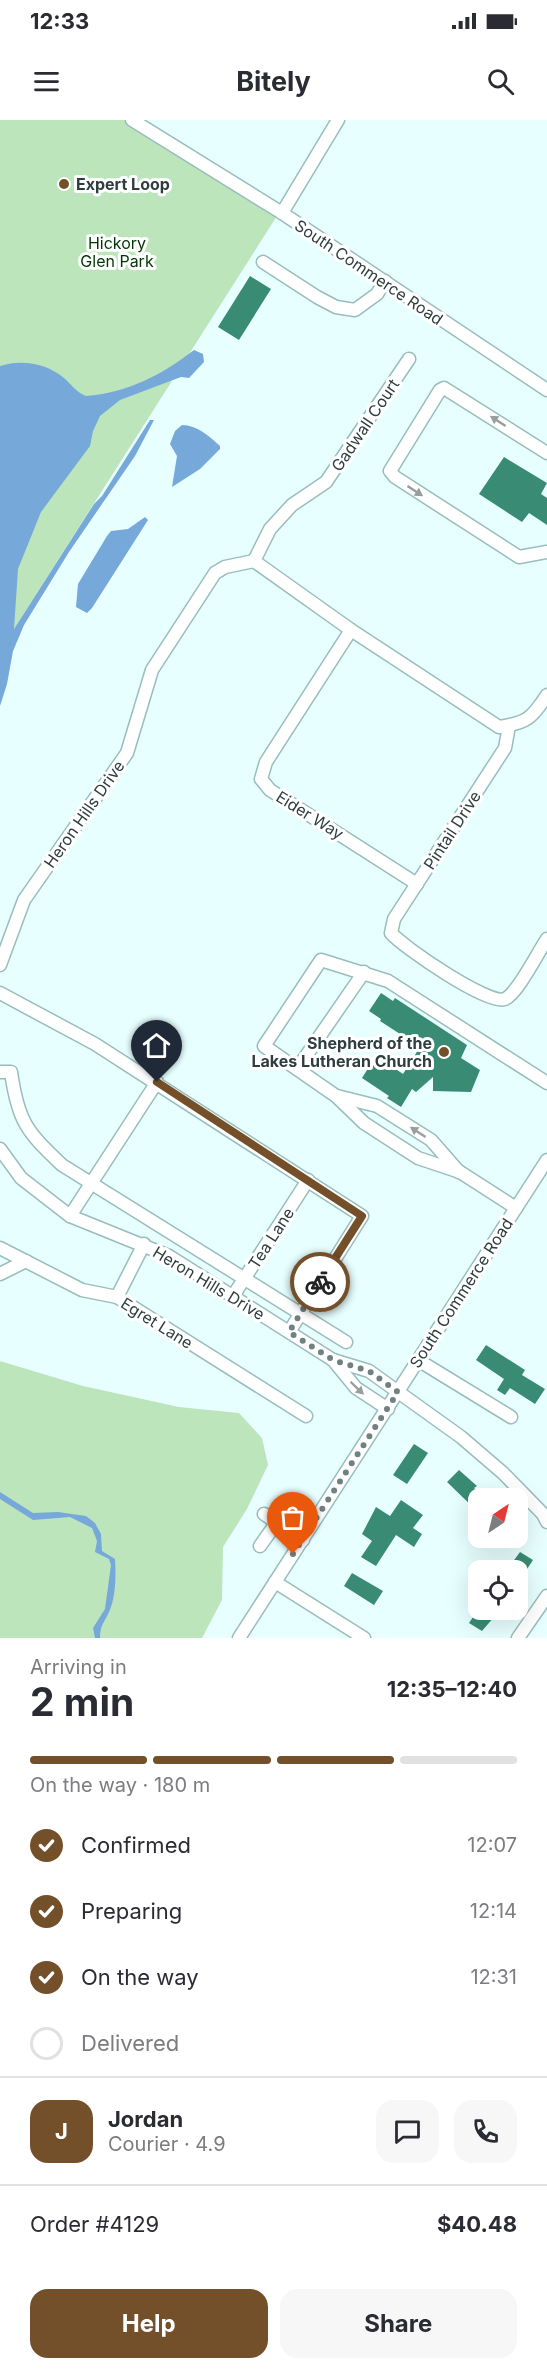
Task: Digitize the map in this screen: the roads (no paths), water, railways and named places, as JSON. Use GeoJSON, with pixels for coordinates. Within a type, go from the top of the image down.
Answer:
{"type":"FeatureCollection","features":[{"type":"Feature","properties":{"kind":"street"},"geometry":{"type":"LineString","coordinates":[[132,120],[282,213]]}},
{"type":"Feature","properties":{"kind":"street","name":"South Commerce Road"},"geometry":{"type":"LineString","coordinates":[[338,120],[282,213],[547,390]]}},
{"type":"Feature","properties":{"kind":"street"},"geometry":{"type":"LineString","coordinates":[[263,262],[336,307],[355,310],[377,294],[385,281]]}},
{"type":"Feature","properties":{"kind":"street","name":"Gadwall Court"},"geometry":{"type":"LineString","coordinates":[[257,565],[270,529],[292,505],[326,482],[409,359]]}},
{"type":"Feature","properties":{"kind":"street"},"geometry":{"type":"LineString","coordinates":[[547,453],[444,388],[440,390],[390,471],[395,477],[519,557],[547,552]]}},
{"type":"Feature","properties":{"kind":"street"},"geometry":{"type":"LineString","coordinates":[[257,565],[499,728],[520,724],[533,715],[547,695]]}},
{"type":"Feature","properties":{"kind":"street","name":"Heron Hills Drive"},"geometry":{"type":"LineString","coordinates":[[0,965],[24,900],[127,753],[145,688],[162,652],[215,573],[225,567],[257,565]]}},
{"type":"Feature","properties":{"kind":"street","name":"Eider Way"},"geometry":{"type":"LineString","coordinates":[[351,630],[266,762],[261,779],[270,790],[417,884]]}},
{"type":"Feature","properties":{"kind":"street","name":"Pintail Drive"},"geometry":{"type":"LineString","coordinates":[[510,726],[505,748],[394,919],[391,933],[456,978],[494,1000],[505,999],[516,988],[547,939]]}},
{"type":"Feature","properties":{"kind":"street"},"geometry":{"type":"LineString","coordinates":[[516,1208],[460,1172],[418,1158],[364,1123],[336,1096],[264,1046],[321,960],[364,972],[398,987],[547,1083]]}},
{"type":"Feature","properties":{"kind":"street"},"geometry":{"type":"LineString","coordinates":[[297,1069],[364,972]]}},
{"type":"Feature","properties":{"kind":"street"},"geometry":{"type":"LineString","coordinates":[[0,993],[95,1044],[157,1082],[362,1216],[289,1332]]}},
{"type":"Feature","properties":{"kind":"street"},"geometry":{"type":"LineString","coordinates":[[0,1072],[11,1072],[16,1107],[26,1126],[41,1146],[62,1165],[346,1342]]}},
{"type":"Feature","properties":{"kind":"street"},"geometry":{"type":"LineString","coordinates":[[70,1216],[157,1082]]}},
{"type":"Feature","properties":{"kind":"street"},"geometry":{"type":"LineString","coordinates":[[336,1096],[377,1106],[431,1140],[460,1172]]}},
{"type":"Feature","properties":{"kind":"street","name":"Heron Hills Drive"},"geometry":{"type":"LineString","coordinates":[[0,1149],[21,1178],[70,1216],[144,1244],[233,1296],[333,1360],[369,1371],[460,1437],[503,1473],[543,1514],[547,1522]]}},
{"type":"Feature","properties":{"kind":"street","name":"South Commerce Road"},"geometry":{"type":"LineString","coordinates":[[239,1638],[547,1160]]}},
{"type":"Feature","properties":{"kind":"street","name":"Tea Lane"},"geometry":{"type":"LineString","coordinates":[[233,1296],[308,1180]]}},
{"type":"Feature","properties":{"kind":"street"},"geometry":{"type":"LineString","coordinates":[[117,1297],[144,1244]]}},
{"type":"Feature","properties":{"kind":"street","name":"Egret Lane"},"geometry":{"type":"LineString","coordinates":[[0,1248],[82,1290],[117,1297],[306,1416]]}},
{"type":"Feature","properties":{"kind":"street"},"geometry":{"type":"LineString","coordinates":[[0,1274],[26,1261]]}},
{"type":"Feature","properties":{"kind":"street","name":"Heron Hills Drive"},"geometry":{"type":"LineString","coordinates":[[333,1360],[356,1388],[388,1409]]}},
{"type":"Feature","properties":{"kind":"street"},"geometry":{"type":"LineString","coordinates":[[418,1360],[511,1417]]}},
{"type":"Feature","properties":{"kind":"street"},"geometry":{"type":"LineString","coordinates":[[264,1514],[303,1540]]}},
{"type":"Feature","properties":{"kind":"street"},"geometry":{"type":"LineString","coordinates":[[260,1546],[277,1522]]}},
{"type":"Feature","properties":{"kind":"street"},"geometry":{"type":"LineString","coordinates":[[275,1582],[364,1638]]}},
{"type":"Feature","properties":{"kind":"street"},"geometry":{"type":"LineString","coordinates":[[518,1638],[547,1596]]}},
{"type":"Feature","properties":{"kind":"water"},"geometry":{"type":"Polygon","coordinates":[[[194,350],[203,354],[204,362],[189,378],[181,377],[120,400],[100,416],[93,431],[90,446],[41,512],[18,569],[14,629],[150,420],[154,420],[135,456],[69,552],[24,625],[13,651],[0,706],[0,366],[25,363],[42,366],[57,373],[86,396],[130,387],[157,375],[194,350]]]}},
{"type":"Feature","properties":{"kind":"water"},"geometry":{"type":"Polygon","coordinates":[[[182,425],[193,427],[212,438],[220,449],[200,469],[172,487],[177,456],[170,444],[175,431],[182,425]]]}},
{"type":"Feature","properties":{"kind":"water"},"geometry":{"type":"Polygon","coordinates":[[[145,517],[148,520],[92,608],[87,613],[76,607],[78,584],[107,536],[111,531],[128,529],[145,517]]]}},
{"type":"Feature","properties":{"kind":"water"},"geometry":{"type":"Polygon","coordinates":[[[0,1492],[33,1513],[58,1512],[86,1516],[95,1523],[101,1534],[102,1551],[115,1559],[113,1600],[100,1638],[95,1638],[93,1628],[105,1609],[111,1565],[109,1559],[95,1552],[97,1541],[92,1528],[70,1517],[33,1520],[0,1499],[0,1492]]]}},
{"type":"Feature","properties":{"kind":"place","name":"Expert Loop"},"geometry":{"type":"Point","coordinates":[64,184]}},
{"type":"Feature","properties":{"kind":"place","name":"Shepherd of the Lakes Lutheran Church"},"geometry":{"type":"Point","coordinates":[444,1052]}},
{"type":"Feature","properties":{"kind":"park label","name":"Hickory Glen Park"},"geometry":{"type":"Point","coordinates":[117,252]}}]}
